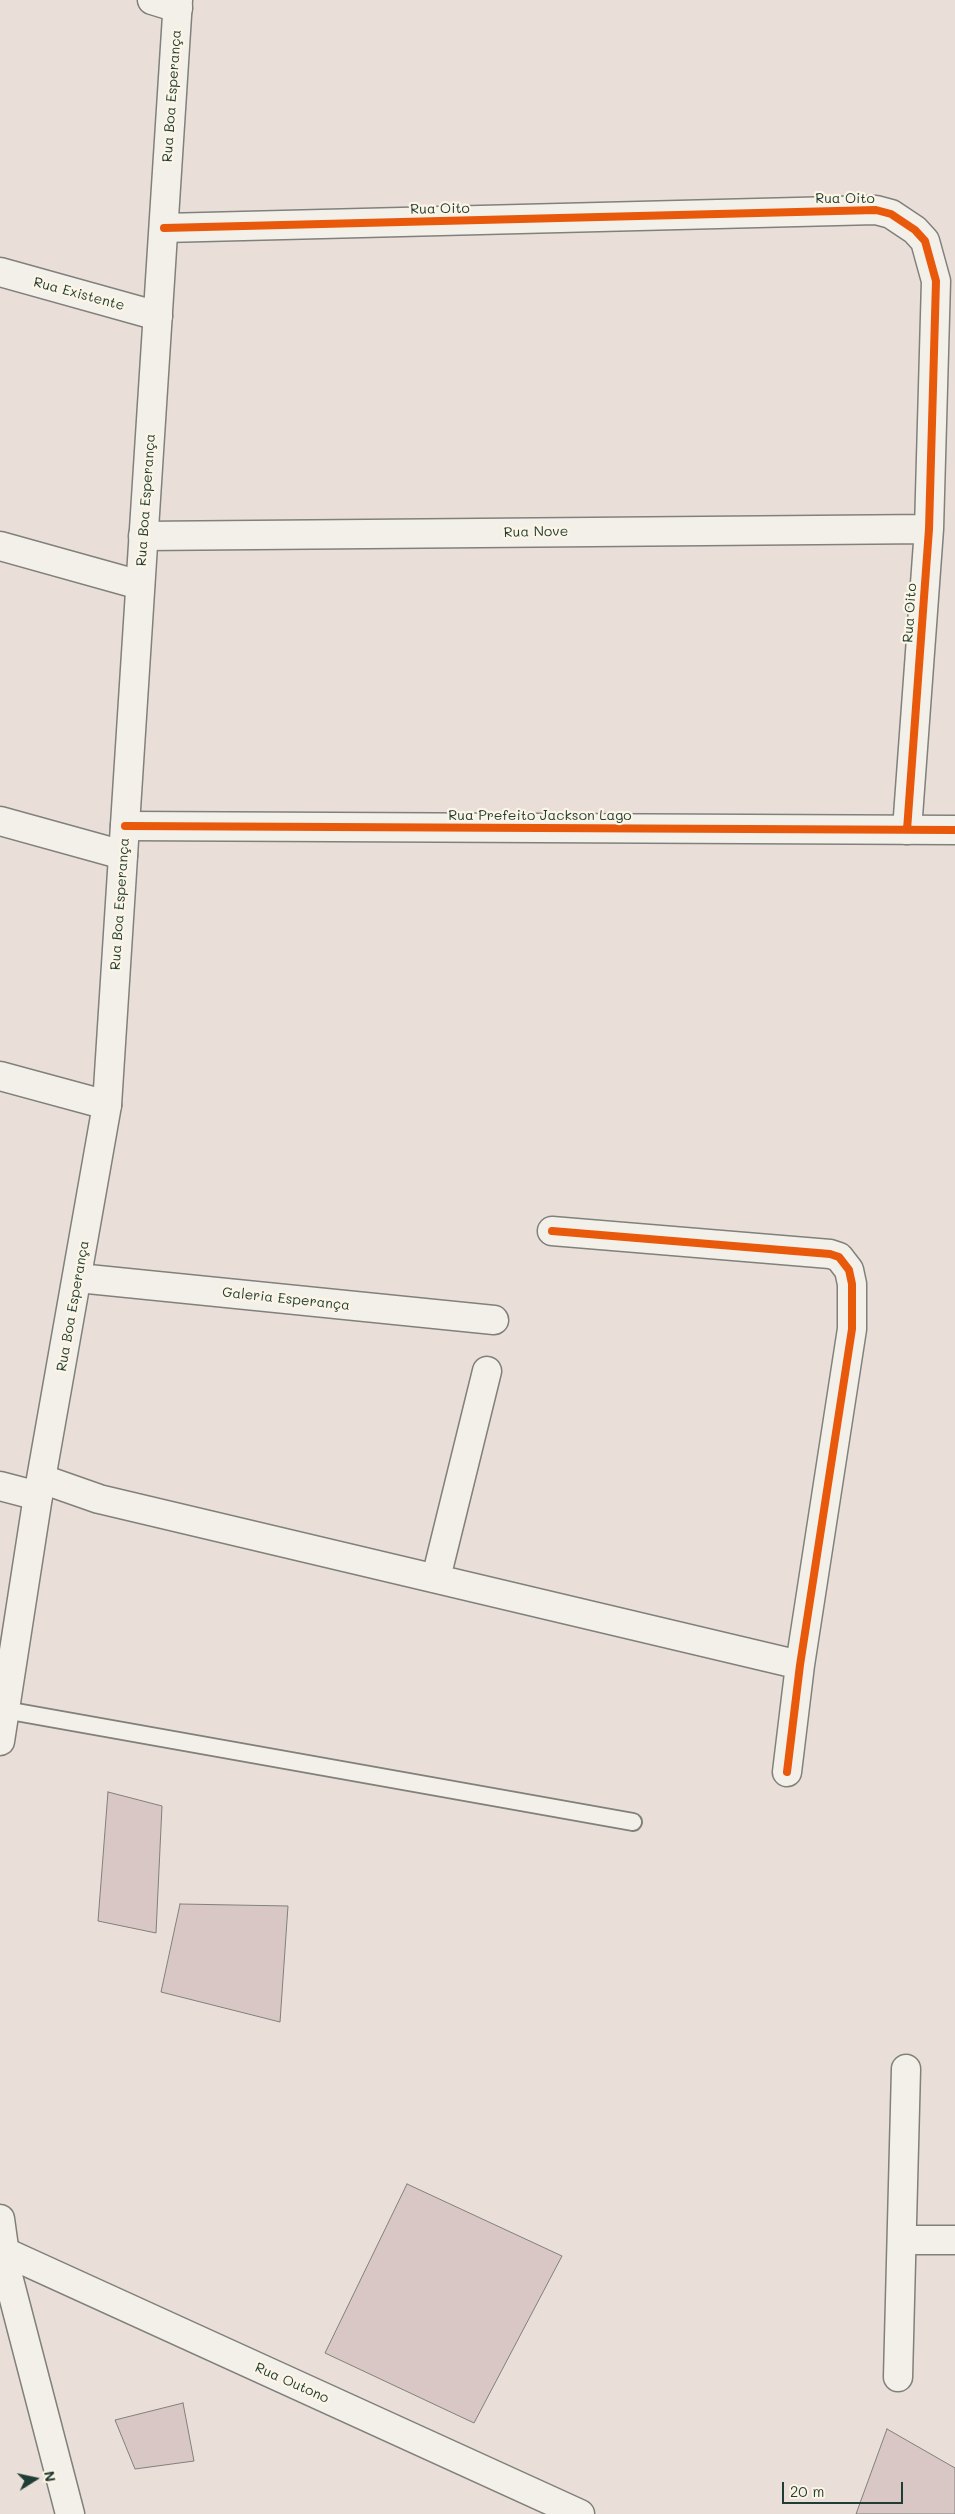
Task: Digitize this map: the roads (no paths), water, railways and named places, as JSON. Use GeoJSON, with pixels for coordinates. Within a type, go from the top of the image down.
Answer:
{"type":"FeatureCollection","features":[{"type":"Feature","properties":{"kind":"street"},"geometry":{"type":"LineString","coordinates":[[152,0],[178,4]]}},
{"type":"Feature","properties":{"kind":"street","name":"Rua Boa Esperança"},"geometry":{"type":"LineString","coordinates":[[0,1741],[40,1488],[107,1105],[178,4]]}},
{"type":"Feature","properties":{"kind":"street","name":"Rua Oito"},"geometry":{"type":"LineString","coordinates":[[164,228],[876,210],[891,214],[915,230],[925,241],[936,281],[929,529],[907,830]]}},
{"type":"Feature","properties":{"kind":"street","name":"Rua Existente"},"geometry":{"type":"LineString","coordinates":[[0,272],[158,316]]}},
{"type":"Feature","properties":{"kind":"street","name":"Rua Nove"},"geometry":{"type":"LineString","coordinates":[[143,536],[929,529]]}},
{"type":"Feature","properties":{"kind":"street"},"geometry":{"type":"LineString","coordinates":[[0,546],[140,585]]}},
{"type":"Feature","properties":{"kind":"street"},"geometry":{"type":"LineString","coordinates":[[0,821],[123,855]]}},
{"type":"Feature","properties":{"kind":"street","name":"Rua Prefeito Jackson Lago"},"geometry":{"type":"LineString","coordinates":[[125,826],[955,830]]}},
{"type":"Feature","properties":{"kind":"street"},"geometry":{"type":"LineString","coordinates":[[0,1076],[107,1105]]}},
{"type":"Feature","properties":{"kind":"street"},"geometry":{"type":"LineString","coordinates":[[552,1231],[830,1254],[839,1257],[849,1270],[852,1284],[852,1329],[800,1666],[787,1772]]}},
{"type":"Feature","properties":{"kind":"street","name":"Galeria Esperança"},"geometry":{"type":"LineString","coordinates":[[78,1278],[494,1320]]}},
{"type":"Feature","properties":{"kind":"street"},"geometry":{"type":"LineString","coordinates":[[436,1578],[487,1371]]}},
{"type":"Feature","properties":{"kind":"street"},"geometry":{"type":"LineString","coordinates":[[0,1486],[40,1488],[99,1498],[800,1666]]}},
{"type":"Feature","properties":{"kind":"street"},"geometry":{"type":"LineString","coordinates":[[898,2377],[906,2069]]}},
{"type":"Feature","properties":{"kind":"street"},"geometry":{"type":"LineString","coordinates":[[0,2219],[4,2267],[70,2514]]}},
{"type":"Feature","properties":{"kind":"street"},"geometry":{"type":"LineString","coordinates":[[902,2240],[955,2240]]}},
{"type":"Feature","properties":{"kind":"street","name":"Rua Outono"},"geometry":{"type":"LineString","coordinates":[[4,2267],[580,2514]]}},
{"type":"Feature","properties":{"kind":"lane"},"geometry":{"type":"LineString","coordinates":[[5,1710],[633,1822]]}}]}
